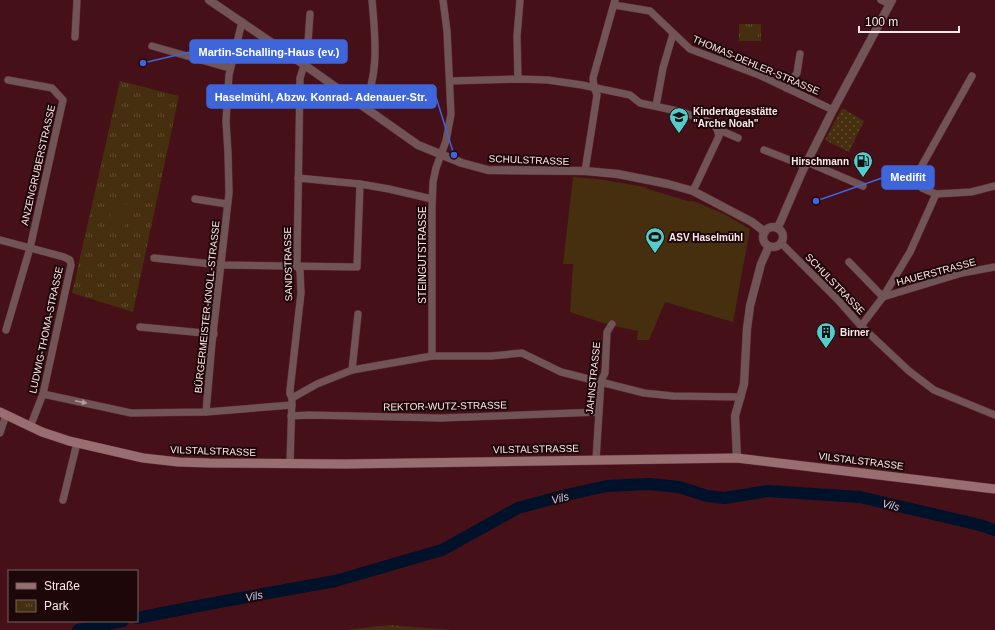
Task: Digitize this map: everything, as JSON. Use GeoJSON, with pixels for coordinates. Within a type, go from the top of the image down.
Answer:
{"type":"FeatureCollection","features":[{"type":"Feature","properties":{"kind":"main road","name":"VILSTALSTRASSE"},"geometry":{"type":"LineString","coordinates":[[3,414],[57,438],[78,444],[143,458],[178,462],[210,464],[290,464],[736,458],[995,489]]}},
{"type":"Feature","properties":{"kind":"street"},"geometry":{"type":"LineString","coordinates":[[76,37],[77,0]]}},
{"type":"Feature","properties":{"kind":"street","name":"SCHULSTRASSE"},"geometry":{"type":"LineString","coordinates":[[209,0],[418,145],[462,163],[488,170],[585,171],[639,177],[693,191],[752,222],[765,232]]}},
{"type":"Feature","properties":{"kind":"street"},"geometry":{"type":"LineString","coordinates":[[363,106],[368,96],[374,76],[375,51],[372,0]]}},
{"type":"Feature","properties":{"kind":"street","name":"STEINGUTSTRASSE"},"geometry":{"type":"LineString","coordinates":[[432,356],[433,182],[436,168],[446,141],[451,114],[447,31],[443,0]]}},
{"type":"Feature","properties":{"kind":"street"},"geometry":{"type":"LineString","coordinates":[[518,79],[517,36],[520,0]]}},
{"type":"Feature","properties":{"kind":"street"},"geometry":{"type":"LineString","coordinates":[[776,228],[780,223],[806,164],[833,110],[891,2],[882,0]]}},
{"type":"Feature","properties":{"kind":"street"},"geometry":{"type":"LineString","coordinates":[[585,171],[597,95],[593,78],[614,2]]}},
{"type":"Feature","properties":{"kind":"street","name":"THOMAS-DEHLER-STRASSE"},"geometry":{"type":"LineString","coordinates":[[614,2],[650,11],[690,50],[759,75],[833,110]]}},
{"type":"Feature","properties":{"kind":"street","name":"SANDSTRASSE"},"geometry":{"type":"LineString","coordinates":[[290,464],[292,402],[290,390],[300,293],[300,271],[297,265],[300,78],[306,56],[310,14]]}},
{"type":"Feature","properties":{"kind":"street","name":"BÜRGERMEISTER-KNOLL-STRASSE"},"geometry":{"type":"LineString","coordinates":[[206,412],[229,193],[226,121],[229,68],[242,22]]}},
{"type":"Feature","properties":{"kind":"street"},"geometry":{"type":"LineString","coordinates":[[656,106],[663,68],[673,34]]}},
{"type":"Feature","properties":{"kind":"street"},"geometry":{"type":"LineString","coordinates":[[152,46],[229,68]]}},
{"type":"Feature","properties":{"kind":"street"},"geometry":{"type":"LineString","coordinates":[[786,88],[797,73],[800,54]]}},
{"type":"Feature","properties":{"kind":"street"},"geometry":{"type":"LineString","coordinates":[[972,76],[920,170],[917,182],[922,188],[936,194],[971,192],[995,186]]}},
{"type":"Feature","properties":{"kind":"street"},"geometry":{"type":"LineString","coordinates":[[450,81],[518,79],[548,80],[594,87],[630,95],[640,103],[682,112],[712,123],[719,132],[718,136],[693,191]]}},
{"type":"Feature","properties":{"kind":"street","name":"ANZENGRUBERSTRASSE"},"geometry":{"type":"LineString","coordinates":[[8,80],[52,88],[63,100],[30,248]]}},
{"type":"Feature","properties":{"kind":"street"},"geometry":{"type":"LineString","coordinates":[[717,129],[738,138]]}},
{"type":"Feature","properties":{"kind":"street"},"geometry":{"type":"LineString","coordinates":[[764,150],[863,186]]}},
{"type":"Feature","properties":{"kind":"street"},"geometry":{"type":"LineString","coordinates":[[298,178],[360,184],[432,199]]}},
{"type":"Feature","properties":{"kind":"street"},"geometry":{"type":"LineString","coordinates":[[154,258],[222,265],[357,267],[360,184]]}},
{"type":"Feature","properties":{"kind":"street"},"geometry":{"type":"LineString","coordinates":[[861,326],[883,297],[910,252],[936,194]]}},
{"type":"Feature","properties":{"kind":"street"},"geometry":{"type":"LineString","coordinates":[[195,199],[227,204]]}},
{"type":"Feature","properties":{"kind":"street"},"geometry":{"type":"LineString","coordinates":[[770,228],[776,228],[783,235],[781,243],[774,247],[769,246],[763,238],[765,232],[770,228]]}},
{"type":"Feature","properties":{"kind":"street"},"geometry":{"type":"LineString","coordinates":[[0,240],[30,248],[6,330]]}},
{"type":"Feature","properties":{"kind":"street","name":"SCHULSTRASSE"},"geometry":{"type":"LineString","coordinates":[[781,243],[838,300],[861,326],[909,371],[934,390],[995,415]]}},
{"type":"Feature","properties":{"kind":"street"},"geometry":{"type":"LineString","coordinates":[[736,458],[735,416],[744,384],[747,329],[750,306],[761,264],[769,246]]}},
{"type":"Feature","properties":{"kind":"street","name":"LUDWIG-THOMA-STRASSE"},"geometry":{"type":"LineString","coordinates":[[30,248],[64,256],[70,260],[43,394],[30,427]]}},
{"type":"Feature","properties":{"kind":"street"},"geometry":{"type":"LineString","coordinates":[[849,262],[883,297]]}},
{"type":"Feature","properties":{"kind":"street","name":"HAUERSTRASSE"},"geometry":{"type":"LineString","coordinates":[[883,297],[962,273],[995,267]]}},
{"type":"Feature","properties":{"kind":"street"},"geometry":{"type":"LineString","coordinates":[[352,370],[358,314]]}},
{"type":"Feature","properties":{"kind":"street","name":"JAHNSTRASSE"},"geometry":{"type":"LineString","coordinates":[[596,459],[601,382],[605,373],[607,332],[612,324]]}},
{"type":"Feature","properties":{"kind":"street"},"geometry":{"type":"LineString","coordinates":[[140,327],[214,334]]}},
{"type":"Feature","properties":{"kind":"street"},"geometry":{"type":"LineString","coordinates":[[43,394],[131,413],[206,412],[292,402],[317,384],[352,370],[432,356],[491,356],[522,354],[561,372],[644,393],[673,396],[741,397]]}},
{"type":"Feature","properties":{"kind":"street","name":"REKTOR-WUTZ-STRASSE"},"geometry":{"type":"LineString","coordinates":[[291,416],[309,415],[441,418],[599,412]]}},
{"type":"Feature","properties":{"kind":"street","name":"VILSTALSTRASSE"},"geometry":{"type":"LineString","coordinates":[[0,433],[3,414]]}},
{"type":"Feature","properties":{"kind":"street"},"geometry":{"type":"LineString","coordinates":[[63,500],[78,444]]}},
{"type":"Feature","properties":{"kind":"green space"},"geometry":{"type":"Polygon","coordinates":[[[739,24],[761,24],[761,41],[739,41],[739,24]]]}},
{"type":"Feature","properties":{"kind":"green space"},"geometry":{"type":"Polygon","coordinates":[[[120,81],[179,96],[133,312],[72,293],[120,81]]]}},
{"type":"Feature","properties":{"kind":"green space"},"geometry":{"type":"Polygon","coordinates":[[[842,108],[864,121],[849,152],[825,140],[842,108]]]}},
{"type":"Feature","properties":{"kind":"green space","name":"ASV Haselmühl"},"geometry":{"type":"Polygon","coordinates":[[[573,177],[598,179],[645,187],[688,201],[694,201],[724,214],[750,229],[733,322],[665,302],[649,340],[637,340],[638,331],[609,325],[570,312],[573,264],[563,264],[573,177]]]}},
{"type":"Feature","properties":{"kind":"green space"},"geometry":{"type":"Polygon","coordinates":[[[114,201],[130,205],[125,227],[109,223],[114,201]]]}},
{"type":"Feature","properties":{"kind":"green space"},"geometry":{"type":"Polygon","coordinates":[[[389,625],[451,630],[346,630],[389,625]]]}},
{"type":"Feature","properties":{"kind":"waterway","name":"Vils"},"geometry":{"type":"LineString","coordinates":[[138,618],[335,581],[442,550],[518,508],[607,486],[649,484],[679,487],[707,496],[725,498],[768,491],[860,497],[980,525],[995,530]]}},
{"type":"Feature","properties":{"kind":"waterway","name":"Vils"},"geometry":{"type":"LineString","coordinates":[[78,630],[118,622]]}},
{"type":"Feature","properties":{"kind":"place","name":"Martin-Schalling-Haus (ev.)"},"geometry":{"type":"Point","coordinates":[143,63]}},
{"type":"Feature","properties":{"kind":"place","name":"Kindertagesstätte \"Arche Noah\""},"geometry":{"type":"Point","coordinates":[679,134]}},
{"type":"Feature","properties":{"kind":"place","name":"Haselmühl, Abzw. Konrad- Adenauer-Str."},"geometry":{"type":"Point","coordinates":[454,155]}},
{"type":"Feature","properties":{"kind":"place","name":"Hirschmann"},"geometry":{"type":"Point","coordinates":[863,178]}},
{"type":"Feature","properties":{"kind":"place","name":"Medifit"},"geometry":{"type":"Point","coordinates":[816,201]}},
{"type":"Feature","properties":{"kind":"place","name":"ASV Haselmühl"},"geometry":{"type":"Point","coordinates":[655,254]}},
{"type":"Feature","properties":{"kind":"place","name":"Birner"},"geometry":{"type":"Point","coordinates":[826,349]}}]}
